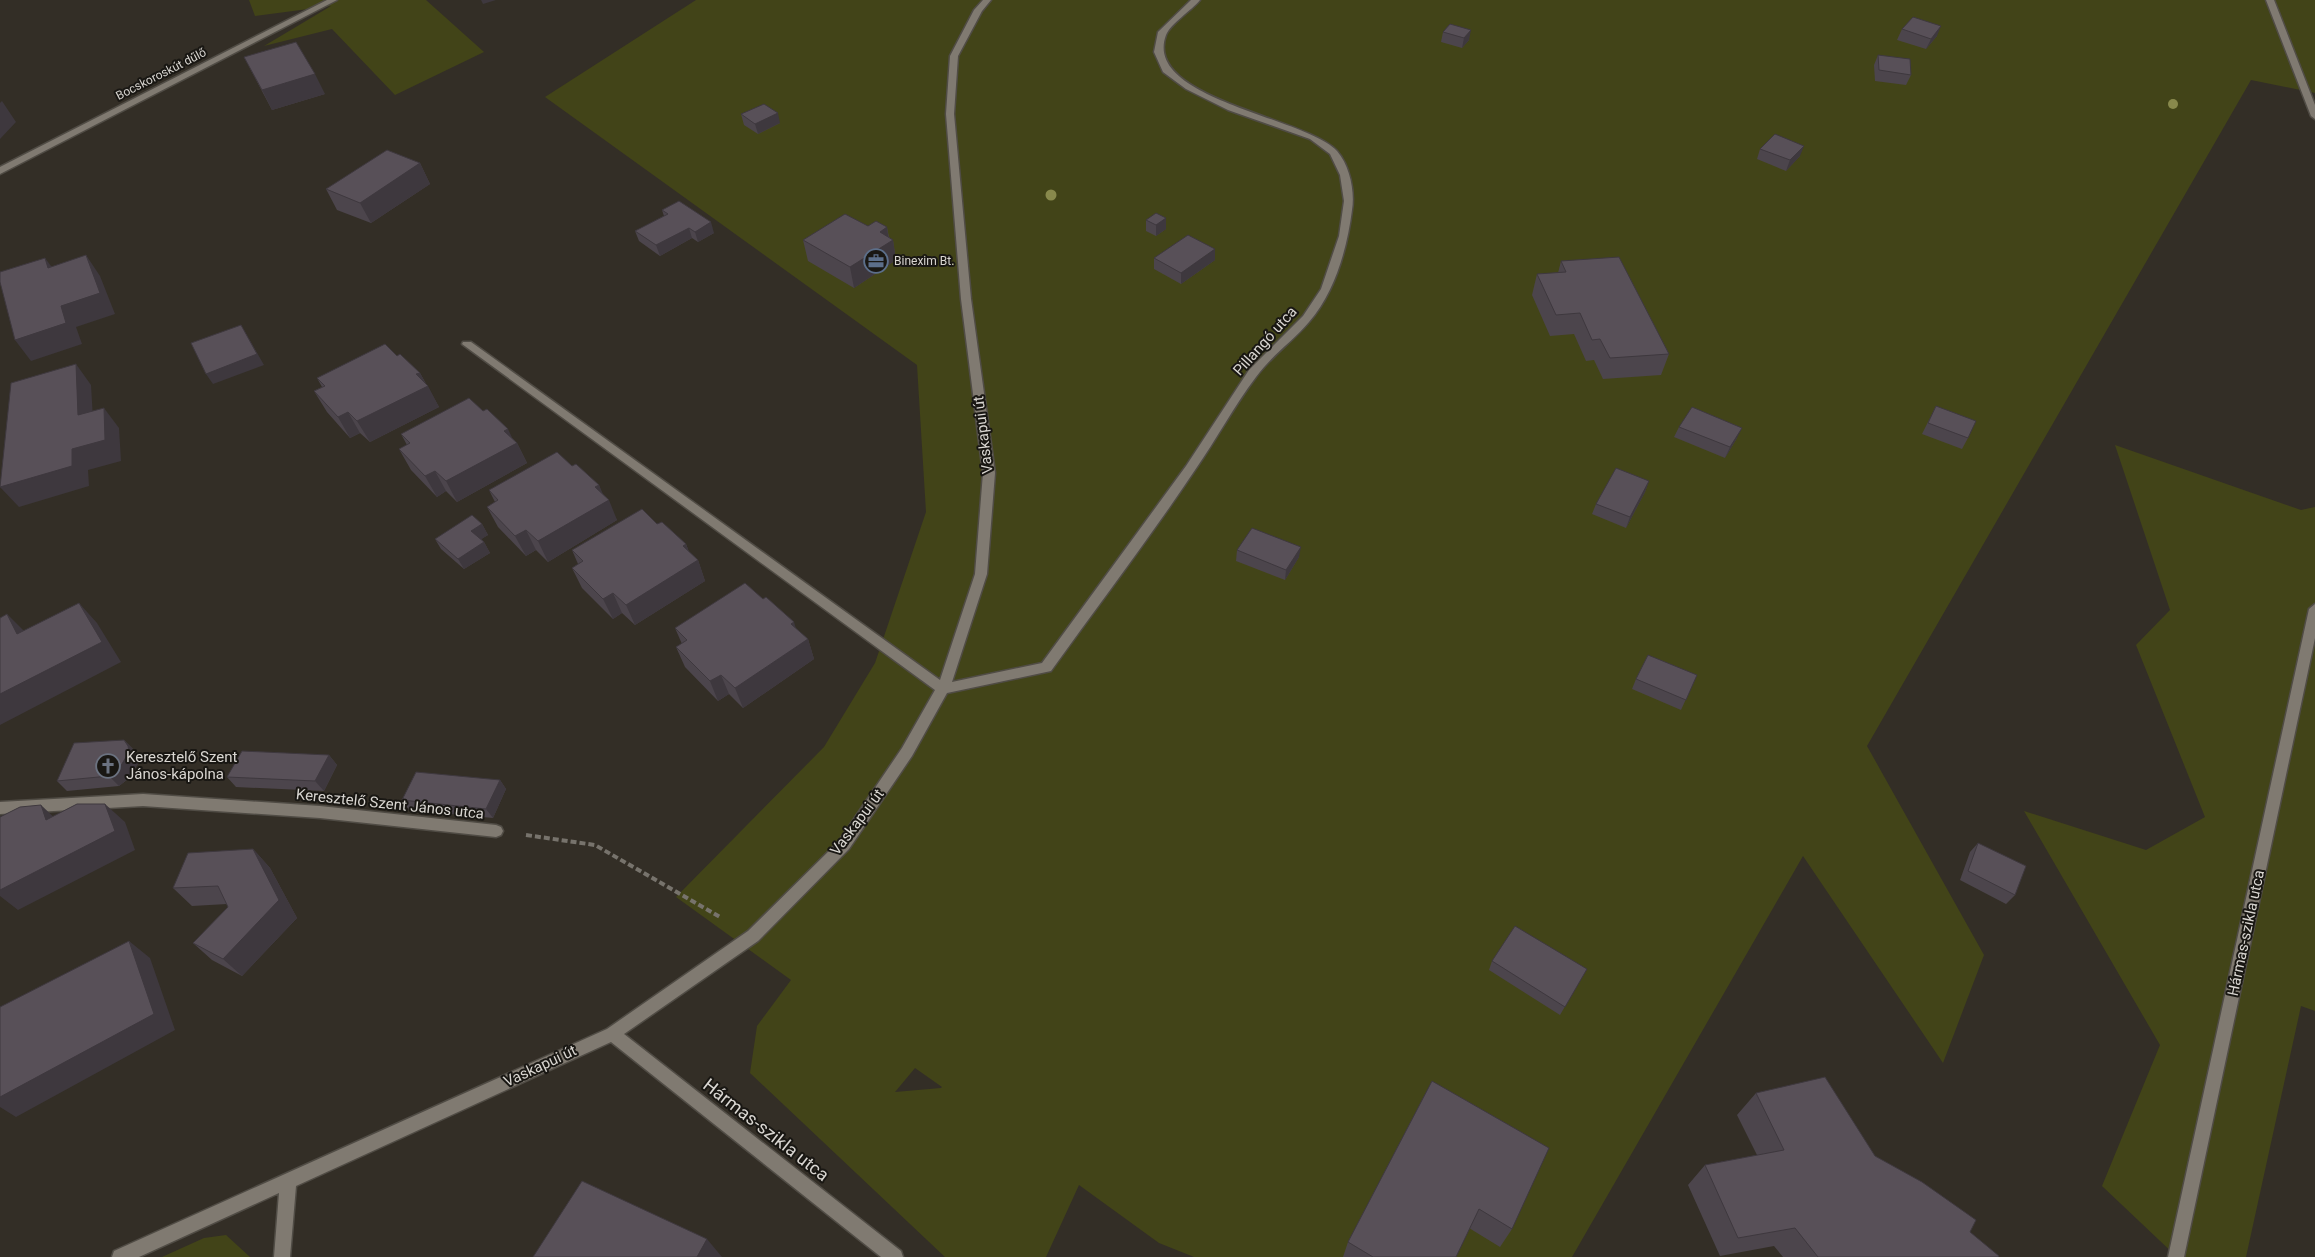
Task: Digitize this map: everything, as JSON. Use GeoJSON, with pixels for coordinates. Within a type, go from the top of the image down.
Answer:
{"type":"FeatureCollection","features":[{"type":"Feature","properties":{"kind":"street","name":"Bocskoroskút dűlő"},"geometry":{"type":"LineString","coordinates":[[0,171],[333,0]]}},
{"type":"Feature","properties":{"kind":"street","name":"Vaskapui út"},"geometry":{"type":"LineString","coordinates":[[120,1257],[612,1034],[753,936],[844,845],[906,752],[943,689],[981,574],[989,473],[966,299],[950,114],[954,56],[978,10],[987,0]]}},
{"type":"Feature","properties":{"kind":"street","name":"Pillangó utca"},"geometry":{"type":"LineString","coordinates":[[943,689],[1046,667],[1190,470],[1253,373],[1306,318],[1326,289],[1344,236],[1349,201],[1345,175],[1334,153],[1313,137],[1231,108],[1189,87],[1167,72],[1158,52],[1162,32],[1196,0]]}},
{"type":"Feature","properties":{"kind":"street"},"geometry":{"type":"LineString","coordinates":[[2270,0],[2315,116]]}},
{"type":"Feature","properties":{"kind":"street"},"geometry":{"type":"LineString","coordinates":[[467,344],[943,689]]}},
{"type":"Feature","properties":{"kind":"street","name":"Hármas-szikla utca"},"geometry":{"type":"LineString","coordinates":[[2176,1257],[2315,609]]}},
{"type":"Feature","properties":{"kind":"street","name":"Keresztelő Szent János utca"},"geometry":{"type":"LineString","coordinates":[[0,808],[144,800],[320,812],[496,831]]}},
{"type":"Feature","properties":{"kind":"street","name":"Hármas-szikla utca"},"geometry":{"type":"LineString","coordinates":[[612,1034],[895,1257]]}},
{"type":"Feature","properties":{"kind":"street"},"geometry":{"type":"LineString","coordinates":[[282,1257],[288,1180]]}},
{"type":"Feature","properties":{"kind":"path","name":"Keresztelő Szent János utca"},"geometry":{"type":"LineString","coordinates":[[496,831],[595,845],[753,936]]}},
{"type":"Feature","properties":{"kind":"green space"},"geometry":{"type":"Polygon","coordinates":[[[249,0],[426,0],[484,52],[395,95],[332,29],[264,46],[331,6],[255,16],[249,0]]]}},
{"type":"Feature","properties":{"kind":"green space"},"geometry":{"type":"Polygon","coordinates":[[[696,0],[2315,0],[2315,93],[2251,80],[1867,746],[1984,955],[1943,1063],[1803,856],[1572,1257],[1194,1257],[1159,1243],[1079,1185],[1046,1257],[945,1257],[750,1073],[757,1026],[791,980],[676,897],[824,747],[875,663],[926,512],[917,365],[545,97],[696,0]],[[915,1068],[895,1092],[941,1088],[915,1068]]]}},
{"type":"Feature","properties":{"kind":"green space"},"geometry":{"type":"Polygon","coordinates":[[[2115,445],[2301,510],[2315,507],[2315,1011],[2301,1006],[2246,1257],[2177,1257],[2102,1186],[2160,1045],[2024,811],[2146,850],[2205,817],[2136,645],[2170,610],[2115,445]]]}},
{"type":"Feature","properties":{"kind":"green space"},"geometry":{"type":"Polygon","coordinates":[[[226,1235],[250,1257],[162,1257],[204,1238],[226,1235]]]}},
{"type":"Feature","properties":{"kind":"building"},"geometry":{"type":"Polygon","coordinates":[[[1913,17],[1941,26],[1931,39],[1902,29],[1913,17]]]}},
{"type":"Feature","properties":{"kind":"building"},"geometry":{"type":"Polygon","coordinates":[[[1450,24],[1471,30],[1464,38],[1443,32],[1450,24]]]}},
{"type":"Feature","properties":{"kind":"building"},"geometry":{"type":"Polygon","coordinates":[[[296,42],[315,74],[262,90],[244,57],[296,42]]]}},
{"type":"Feature","properties":{"kind":"building"},"geometry":{"type":"Polygon","coordinates":[[[1878,55],[1910,59],[1911,75],[1879,70],[1878,55]]]}},
{"type":"Feature","properties":{"kind":"building"},"geometry":{"type":"Polygon","coordinates":[[[764,104],[778,113],[755,124],[741,114],[764,104]]]}},
{"type":"Feature","properties":{"kind":"building"},"geometry":{"type":"Polygon","coordinates":[[[1775,134],[1804,146],[1790,160],[1760,149],[1775,134]]]}},
{"type":"Feature","properties":{"kind":"building"},"geometry":{"type":"Polygon","coordinates":[[[387,150],[420,163],[360,203],[326,189],[387,150]]]}},
{"type":"Feature","properties":{"kind":"building"},"geometry":{"type":"Polygon","coordinates":[[[679,201],[711,222],[695,232],[689,228],[656,245],[635,231],[668,214],[662,210],[679,201]]]}},
{"type":"Feature","properties":{"kind":"building"},"geometry":{"type":"Polygon","coordinates":[[[1156,213],[1166,218],[1156,225],[1146,220],[1156,213]]]}},
{"type":"Feature","properties":{"kind":"building"},"geometry":{"type":"Polygon","coordinates":[[[845,214],[868,226],[876,221],[887,227],[880,232],[893,240],[850,267],[803,240],[845,214]]]}},
{"type":"Feature","properties":{"kind":"building"},"geometry":{"type":"Polygon","coordinates":[[[1188,235],[1215,249],[1181,273],[1154,258],[1188,235]]]}},
{"type":"Feature","properties":{"kind":"building"},"geometry":{"type":"Polygon","coordinates":[[[86,255],[100,293],[61,306],[66,323],[15,340],[0,282],[0,272],[45,258],[48,268],[86,255]]]}},
{"type":"Feature","properties":{"kind":"building"},"geometry":{"type":"Polygon","coordinates":[[[1619,257],[1669,354],[1610,358],[1600,339],[1592,340],[1580,313],[1556,315],[1537,274],[1566,272],[1561,261],[1619,257]]]}},
{"type":"Feature","properties":{"kind":"building"},"geometry":{"type":"Polygon","coordinates":[[[241,325],[257,354],[206,374],[191,343],[241,325]]]}},
{"type":"Feature","properties":{"kind":"building"},"geometry":{"type":"Polygon","coordinates":[[[385,344],[397,356],[400,354],[420,373],[416,374],[428,386],[357,421],[348,412],[338,417],[314,391],[325,386],[317,378],[385,344]]]}},
{"type":"Feature","properties":{"kind":"building"},"geometry":{"type":"Polygon","coordinates":[[[76,364],[78,415],[104,408],[105,440],[72,449],[72,466],[0,487],[11,383],[76,364]]]}},
{"type":"Feature","properties":{"kind":"building"},"geometry":{"type":"Polygon","coordinates":[[[469,398],[483,411],[487,409],[508,429],[504,431],[517,443],[446,481],[435,471],[425,476],[399,449],[410,443],[401,434],[469,398]]]}},
{"type":"Feature","properties":{"kind":"building"},"geometry":{"type":"Polygon","coordinates":[[[1936,406],[1976,421],[1968,438],[1928,423],[1936,406]]]}},
{"type":"Feature","properties":{"kind":"building"},"geometry":{"type":"Polygon","coordinates":[[[1692,407],[1742,428],[1730,447],[1679,427],[1692,407]]]}},
{"type":"Feature","properties":{"kind":"building"},"geometry":{"type":"Polygon","coordinates":[[[557,452],[572,466],[576,464],[599,485],[595,487],[609,500],[538,541],[526,530],[515,536],[487,507],[498,500],[489,490],[557,452]]]}},
{"type":"Feature","properties":{"kind":"building"},"geometry":{"type":"Polygon","coordinates":[[[1616,468],[1649,481],[1630,517],[1596,504],[1616,468]]]}},
{"type":"Feature","properties":{"kind":"building"},"geometry":{"type":"Polygon","coordinates":[[[642,509],[657,524],[662,522],[686,544],[683,546],[698,560],[626,605],[613,593],[603,599],[572,568],[583,561],[572,550],[642,509]]]}},
{"type":"Feature","properties":{"kind":"building"},"geometry":{"type":"Polygon","coordinates":[[[472,515],[482,524],[471,531],[484,542],[458,559],[435,539],[472,515]]]}},
{"type":"Feature","properties":{"kind":"building"},"geometry":{"type":"Polygon","coordinates":[[[1252,528],[1301,547],[1286,570],[1237,550],[1252,528]]]}},
{"type":"Feature","properties":{"kind":"building"},"geometry":{"type":"Polygon","coordinates":[[[745,583],[763,599],[766,597],[794,622],[791,624],[808,639],[735,688],[721,675],[710,681],[676,647],[687,640],[675,628],[745,583]]]}},
{"type":"Feature","properties":{"kind":"building"},"geometry":{"type":"Polygon","coordinates":[[[79,603],[102,642],[0,694],[0,618],[7,614],[17,634],[79,603]]]}},
{"type":"Feature","properties":{"kind":"building"},"geometry":{"type":"Polygon","coordinates":[[[1648,655],[1697,675],[1686,700],[1636,679],[1648,655]]]}},
{"type":"Feature","properties":{"kind":"building"},"geometry":{"type":"Polygon","coordinates":[[[124,740],[129,752],[119,769],[109,776],[57,781],[74,743],[124,740]]]}},
{"type":"Feature","properties":{"kind":"building"},"geometry":{"type":"Polygon","coordinates":[[[242,751],[329,755],[315,781],[227,777],[242,751]]]}},
{"type":"Feature","properties":{"kind":"building"},"geometry":{"type":"Polygon","coordinates":[[[416,772],[500,780],[486,809],[402,800],[416,772]]]}},
{"type":"Feature","properties":{"kind":"building"},"geometry":{"type":"Polygon","coordinates":[[[77,804],[105,804],[115,831],[0,890],[0,817],[20,807],[41,805],[46,820],[77,804]]]}},
{"type":"Feature","properties":{"kind":"building"},"geometry":{"type":"Polygon","coordinates":[[[1978,843],[2026,866],[2015,895],[1968,871],[1978,843]]]}},
{"type":"Feature","properties":{"kind":"building"},"geometry":{"type":"Polygon","coordinates":[[[253,849],[279,900],[223,959],[193,943],[228,907],[218,886],[173,888],[188,853],[253,849]]]}},
{"type":"Feature","properties":{"kind":"building"},"geometry":{"type":"Polygon","coordinates":[[[1515,926],[1587,969],[1565,1007],[1492,961],[1515,926]]]}},
{"type":"Feature","properties":{"kind":"building"},"geometry":{"type":"Polygon","coordinates":[[[129,941],[154,1014],[0,1097],[0,1007],[129,941]]]}},
{"type":"Feature","properties":{"kind":"building"},"geometry":{"type":"Polygon","coordinates":[[[1825,1077],[1875,1156],[1922,1182],[1976,1220],[1970,1232],[1998,1257],[1818,1257],[1795,1228],[1738,1238],[1705,1165],[1784,1150],[1756,1093],[1825,1077]]]}},
{"type":"Feature","properties":{"kind":"building"},"geometry":{"type":"Polygon","coordinates":[[[1432,1081],[1549,1148],[1512,1229],[1479,1209],[1456,1257],[1373,1257],[1348,1242],[1432,1081]]]}},
{"type":"Feature","properties":{"kind":"building"},"geometry":{"type":"Polygon","coordinates":[[[582,1181],[707,1239],[697,1257],[533,1257],[582,1181]]]}},
{"type":"Feature","properties":{"kind":"place","name":"Binexim Bt."},"geometry":{"type":"Point","coordinates":[876,261]}},
{"type":"Feature","properties":{"kind":"place","name":"Keresztelő Szent János-kápolna"},"geometry":{"type":"Point","coordinates":[108,766]}}]}
